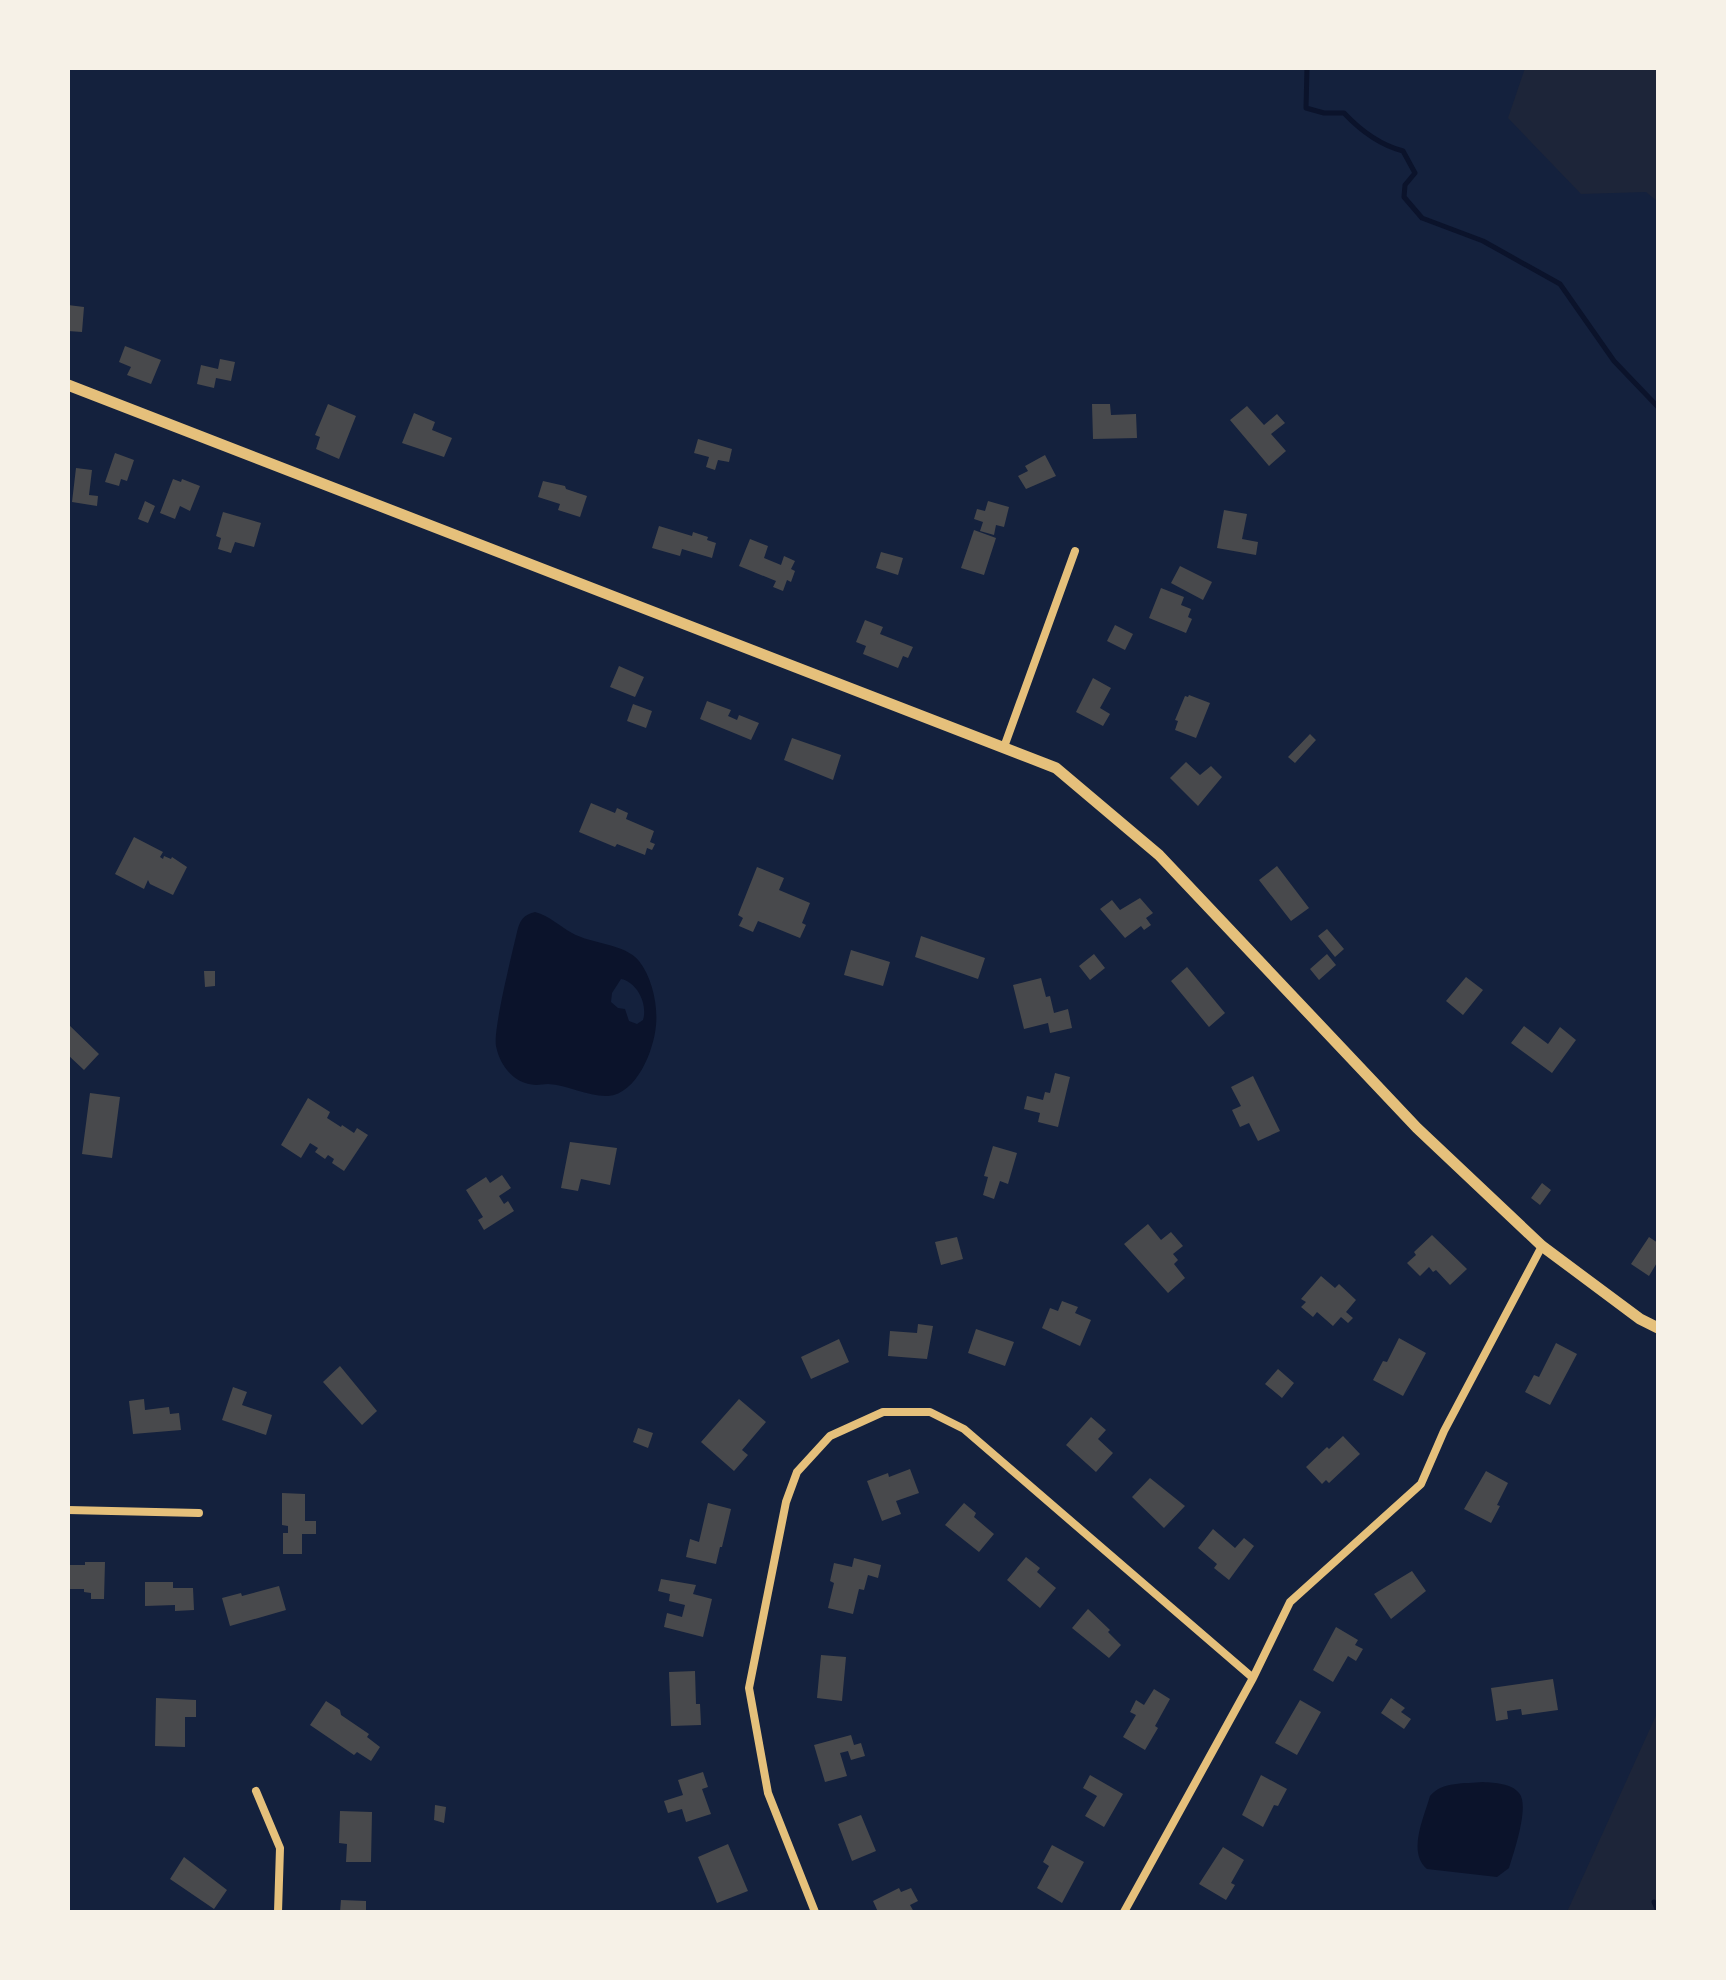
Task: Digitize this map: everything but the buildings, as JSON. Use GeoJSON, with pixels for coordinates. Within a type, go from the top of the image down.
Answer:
{"type":"FeatureCollection","features":[{"type":"Feature","properties":{"kind":"main road"},"geometry":{"type":"LineString","coordinates":[[68,385],[1056,768],[1159,855],[1417,1128],[1542,1246],[1640,1319],[1658,1328]]}},
{"type":"Feature","properties":{"kind":"street"},"geometry":{"type":"LineString","coordinates":[[1004,747],[1075,551]]}},
{"type":"Feature","properties":{"kind":"street"},"geometry":{"type":"LineString","coordinates":[[1124,1912],[1253,1678],[1290,1602],[1421,1484],[1444,1431],[1542,1246]]}},
{"type":"Feature","properties":{"kind":"street"},"geometry":{"type":"LineString","coordinates":[[815,1912],[768,1793],[749,1688],[786,1502],[797,1472],[830,1436],[883,1412],[930,1412],[964,1429],[1253,1678]]}},
{"type":"Feature","properties":{"kind":"street"},"geometry":{"type":"LineString","coordinates":[[68,1510],[199,1513]]}},
{"type":"Feature","properties":{"kind":"street"},"geometry":{"type":"LineString","coordinates":[[256,1791],[280,1848],[278,1912]]}},
{"type":"Feature","properties":{"kind":"shaded area"},"geometry":{"type":"Polygon","coordinates":[[[1525,68],[1658,68],[1658,202],[1646,192],[1581,194],[1508,118],[1525,68]]]}},
{"type":"Feature","properties":{"kind":"shaded area"},"geometry":{"type":"Polygon","coordinates":[[[535,912],[580,937],[633,955],[647,975],[656,1009],[655,1035],[642,1069],[627,1088],[618,1093],[601,1096],[556,1085],[528,1084],[509,1073],[501,1060],[496,1046],[497,1024],[519,924],[525,916],[535,912]],[[621,979],[612,993],[611,1002],[625,1009],[629,1021],[637,1024],[643,1020],[644,1007],[636,989],[621,979]]]}},
{"type":"Feature","properties":{"kind":"shaded area"},"geometry":{"type":"Polygon","coordinates":[[[1658,1711],[1658,1912],[1567,1912],[1658,1711]]]}},
{"type":"Feature","properties":{"kind":"shaded area"},"geometry":{"type":"Polygon","coordinates":[[[1483,1782],[1512,1787],[1522,1799],[1520,1829],[1509,1868],[1497,1877],[1427,1869],[1418,1854],[1418,1844],[1430,1796],[1447,1786],[1483,1782]]]}},
{"type":"Feature","properties":{"kind":"waterway"},"geometry":{"type":"LineString","coordinates":[[1307,68],[1306,108],[1324,113],[1344,113],[1371,136],[1403,151],[1415,173],[1405,185],[1404,197],[1422,218],[1483,241],[1560,284],[1614,361],[1658,407]]}},
{"type":"Feature","properties":{"kind":"waterway"},"geometry":{"type":"LineString","coordinates":[[1654,1902],[1658,1911]]}}]}
